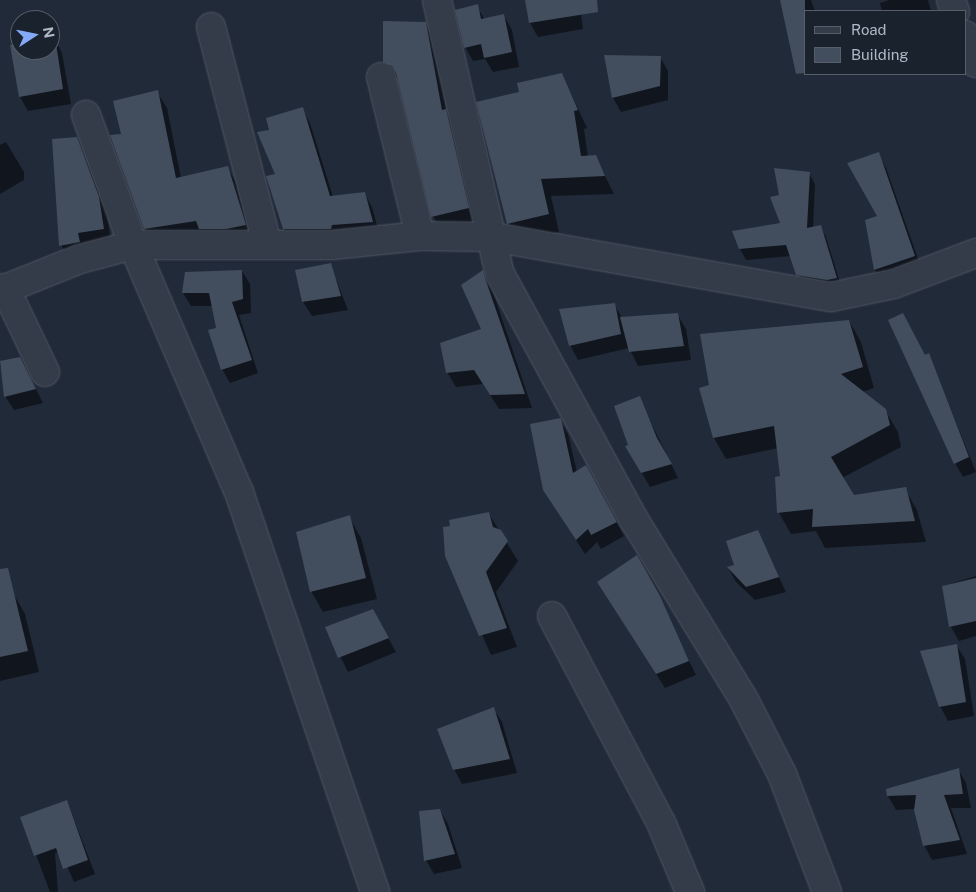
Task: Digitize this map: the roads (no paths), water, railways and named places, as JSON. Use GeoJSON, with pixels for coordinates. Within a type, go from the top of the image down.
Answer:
{"type":"FeatureCollection","features":[{"type":"Feature","properties":{"kind":"street"},"geometry":{"type":"LineString","coordinates":[[437,0],[493,237],[495,262],[506,288],[633,518],[711,642],[782,774],[827,892]]}},
{"type":"Feature","properties":{"kind":"street"},"geometry":{"type":"LineString","coordinates":[[211,27],[266,244]]}},
{"type":"Feature","properties":{"kind":"street"},"geometry":{"type":"LineString","coordinates":[[966,38],[976,63]]}},
{"type":"Feature","properties":{"kind":"street"},"geometry":{"type":"LineString","coordinates":[[381,77],[420,236]]}},
{"type":"Feature","properties":{"kind":"street"},"geometry":{"type":"LineString","coordinates":[[86,115],[133,245],[239,492],[375,892]]}},
{"type":"Feature","properties":{"kind":"street"},"geometry":{"type":"LineString","coordinates":[[44,372],[3,289],[94,254],[133,245],[332,245],[420,236],[493,237],[831,297],[894,284],[976,253]]}},
{"type":"Feature","properties":{"kind":"street"},"geometry":{"type":"LineString","coordinates":[[552,616],[662,825],[690,892]]}}]}
